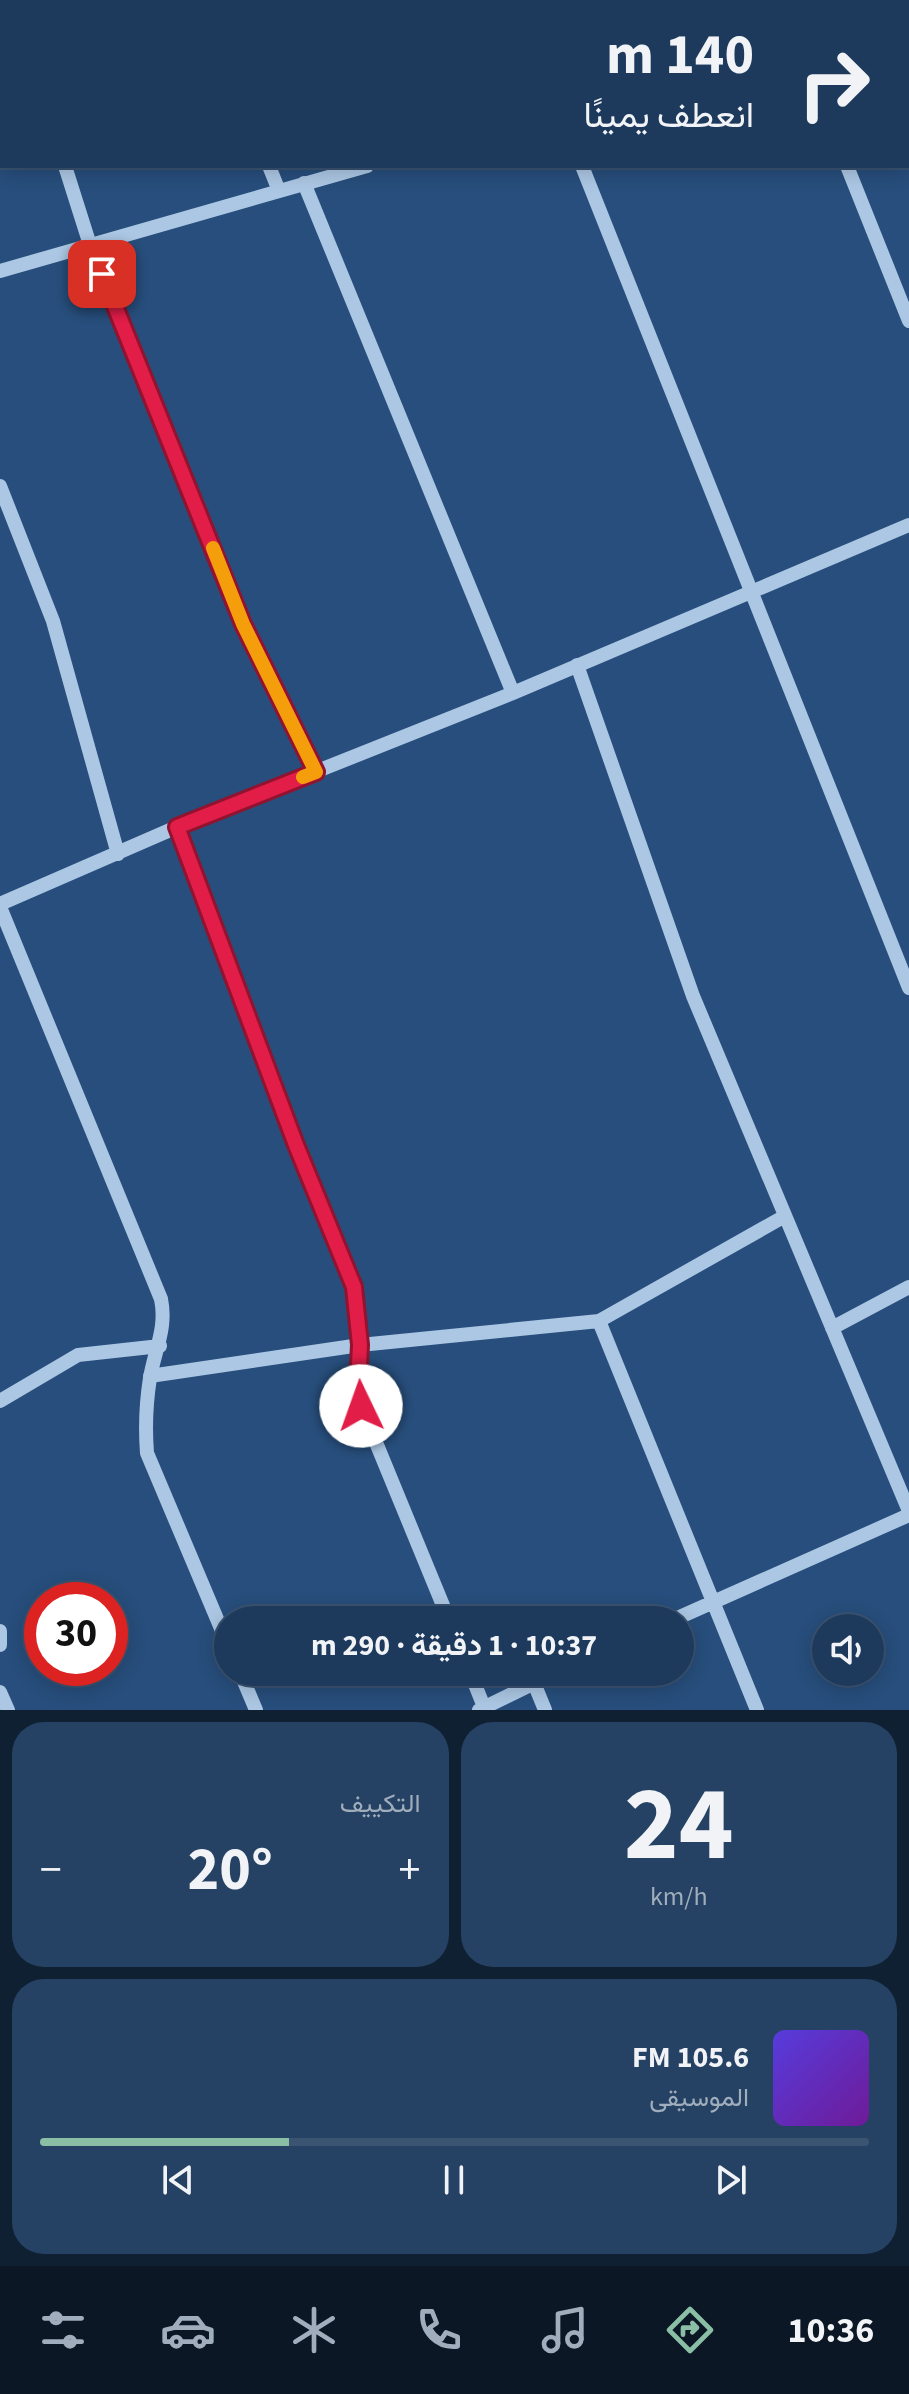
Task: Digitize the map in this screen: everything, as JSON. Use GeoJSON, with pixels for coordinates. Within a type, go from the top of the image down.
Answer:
{"type":"FeatureCollection","features":[{"type":"Feature","properties":{"kind":"street"},"geometry":{"type":"LineString","coordinates":[[66,168],[90,245],[243,624],[316,772]]}},
{"type":"Feature","properties":{"kind":"street"},"geometry":{"type":"LineString","coordinates":[[270,168],[279,191]]}},
{"type":"Feature","properties":{"kind":"street"},"geometry":{"type":"LineString","coordinates":[[0,271],[360,168]]}},
{"type":"Feature","properties":{"kind":"street"},"geometry":{"type":"LineString","coordinates":[[583,168],[909,988]]}},
{"type":"Feature","properties":{"kind":"street"},"geometry":{"type":"LineString","coordinates":[[848,168],[909,321]]}},
{"type":"Feature","properties":{"kind":"street"},"geometry":{"type":"LineString","coordinates":[[304,183],[513,693]]}},
{"type":"Feature","properties":{"kind":"street"},"geometry":{"type":"LineString","coordinates":[[0,486],[53,621],[118,854]]}},
{"type":"Feature","properties":{"kind":"street"},"geometry":{"type":"LineString","coordinates":[[214,1612],[147,1453],[145,1423],[150,1376],[164,1323],[161,1299],[0,905],[177,827],[513,693],[909,525]]}},
{"type":"Feature","properties":{"kind":"street"},"geometry":{"type":"LineString","coordinates":[[577,665],[693,996],[909,1513],[694,1611]]}},
{"type":"Feature","properties":{"kind":"street"},"geometry":{"type":"LineString","coordinates":[[177,827],[296,1145],[354,1287],[360,1345],[358,1384],[361,1406],[443,1606]]}},
{"type":"Feature","properties":{"kind":"street"},"geometry":{"type":"LineString","coordinates":[[150,1376],[360,1345],[599,1321],[785,1216]]}},
{"type":"Feature","properties":{"kind":"street"},"geometry":{"type":"LineString","coordinates":[[832,1328],[909,1287]]}},
{"type":"Feature","properties":{"kind":"street"},"geometry":{"type":"LineString","coordinates":[[599,1321],[757,1710]]}},
{"type":"Feature","properties":{"kind":"street"},"geometry":{"type":"LineString","coordinates":[[0,1401],[78,1355],[160,1346]]}},
{"type":"Feature","properties":{"kind":"street"},"geometry":{"type":"LineString","coordinates":[[0,1631],[0,1645]]}},
{"type":"Feature","properties":{"kind":"street"},"geometry":{"type":"LineString","coordinates":[[246,1686],[256,1710]]}},
{"type":"Feature","properties":{"kind":"street"},"geometry":{"type":"LineString","coordinates":[[475,1686],[482,1708],[528,1686]]}},
{"type":"Feature","properties":{"kind":"street"},"geometry":{"type":"LineString","coordinates":[[535,1686],[545,1710]]}},
{"type":"Feature","properties":{"kind":"street"},"geometry":{"type":"LineString","coordinates":[[0,1692],[8,1710]]}},
{"type":"Feature","properties":{"kind":"slow traffic"},"geometry":{"type":"LineString","coordinates":[[213,548],[243,624],[316,772],[303,777]]}},
{"type":"Feature","properties":{"kind":"route"},"geometry":{"type":"LineString","coordinates":[[102,274],[243,624],[316,772],[177,827],[296,1145],[357,1296],[360,1345],[358,1394],[361,1406]]}}]}
